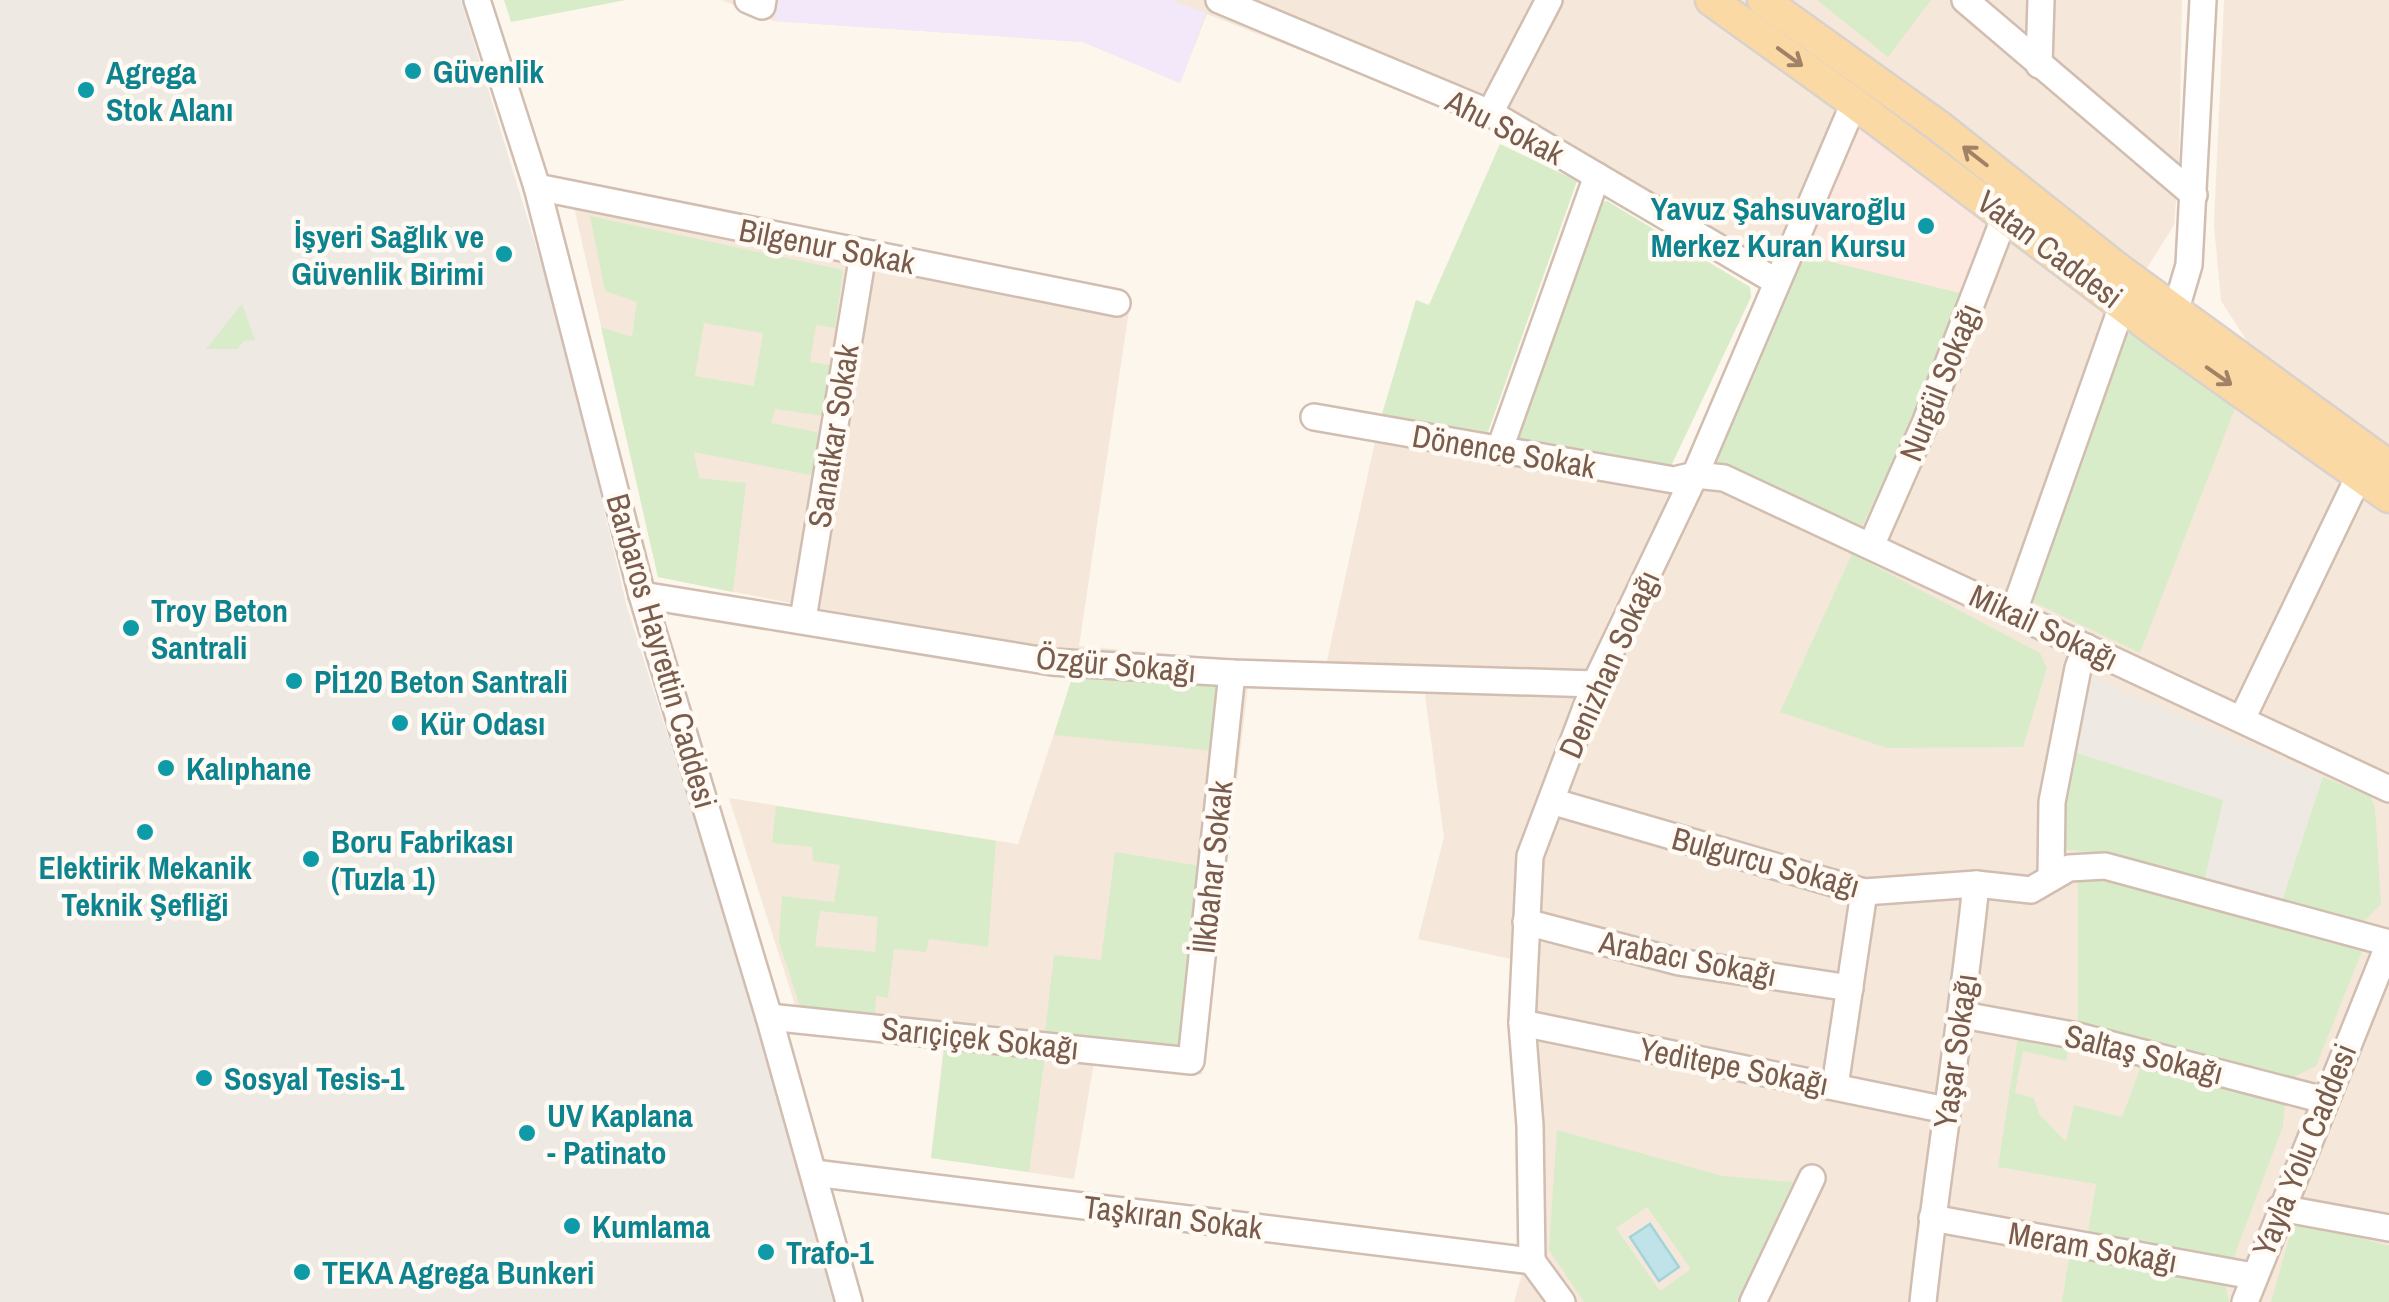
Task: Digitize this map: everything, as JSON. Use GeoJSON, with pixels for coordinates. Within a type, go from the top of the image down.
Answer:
{"type":"FeatureCollection","features":[{"type":"Feature","properties":{"kind":"main road","name":"Vatan Caddesi"},"geometry":{"type":"LineString","coordinates":[[1711,0],[2123,303],[2170,322],[2389,466]]}},
{"type":"Feature","properties":{"kind":"main road","name":"Vatan Caddesi"},"geometry":{"type":"LineString","coordinates":[[1763,0],[1940,128],[2116,268],[2170,322],[2389,497]]}},
{"type":"Feature","properties":{"kind":"street","name":"Barbaros Hayrettin Caddesi"},"geometry":{"type":"LineString","coordinates":[[477,0],[537,187],[642,596],[769,1017],[849,1302]]}},
{"type":"Feature","properties":{"kind":"street","name":"Ahu Sokak"},"geometry":{"type":"LineString","coordinates":[[1222,0],[1490,114],[1777,282]]}},
{"type":"Feature","properties":{"kind":"street"},"geometry":{"type":"LineString","coordinates":[[1490,114],[1549,0]]}},
{"type":"Feature","properties":{"kind":"street"},"geometry":{"type":"LineString","coordinates":[[1965,0],[2194,196]]}},
{"type":"Feature","properties":{"kind":"street"},"geometry":{"type":"LineString","coordinates":[[2038,65],[2041,0]]}},
{"type":"Feature","properties":{"kind":"street"},"geometry":{"type":"LineString","coordinates":[[2170,322],[2190,265],[2203,0]]}},
{"type":"Feature","properties":{"kind":"street","name":"Denizhan Sokağı"},"geometry":{"type":"LineString","coordinates":[[1532,1261],[1530,1126],[1522,1023],[1530,856],[1595,684],[1695,475],[1854,102]]}},
{"type":"Feature","properties":{"kind":"street"},"geometry":{"type":"LineString","coordinates":[[1499,451],[1597,176]]}},
{"type":"Feature","properties":{"kind":"street","name":"Bilgenur Sokak"},"geometry":{"type":"LineString","coordinates":[[537,187],[1117,303]]}},
{"type":"Feature","properties":{"kind":"street","name":"Nurgül Sokağı"},"geometry":{"type":"LineString","coordinates":[[1870,546],[1926,421],[2005,216]]}},
{"type":"Feature","properties":{"kind":"street","name":"Sanatkar Sokak"},"geometry":{"type":"LineString","coordinates":[[803,619],[863,254]]}},
{"type":"Feature","properties":{"kind":"street"},"geometry":{"type":"LineString","coordinates":[[2014,614],[2123,303]]}},
{"type":"Feature","properties":{"kind":"street","name":"Dönence Sokak"},"geometry":{"type":"LineString","coordinates":[[1314,418],[1674,480],[1695,475]]}},
{"type":"Feature","properties":{"kind":"street","name":"Mikail Sokağı"},"geometry":{"type":"LineString","coordinates":[[1695,475],[1724,478],[2389,789]]}},
{"type":"Feature","properties":{"kind":"street"},"geometry":{"type":"LineString","coordinates":[[2242,718],[2359,476]]}},
{"type":"Feature","properties":{"kind":"street","name":"Özgür Sokağı"},"geometry":{"type":"LineString","coordinates":[[642,596],[1052,662],[1232,673],[1595,684]]}},
{"type":"Feature","properties":{"kind":"street"},"geometry":{"type":"LineString","coordinates":[[2051,875],[2052,802],[2078,668],[2086,648]]}},
{"type":"Feature","properties":{"kind":"street","name":"İlkbahar Sokak"},"geometry":{"type":"LineString","coordinates":[[1191,1061],[1232,673]]}},
{"type":"Feature","properties":{"kind":"street","name":"Bulgurcu Sokağı"},"geometry":{"type":"LineString","coordinates":[[1551,801],[1864,892],[1976,884],[2031,890],[2068,868],[2105,866],[2389,943]]}},
{"type":"Feature","properties":{"kind":"street","name":"Yaşar Sokağı"},"geometry":{"type":"LineString","coordinates":[[1924,1302],[1946,1110],[1963,1014],[1976,884]]}},
{"type":"Feature","properties":{"kind":"street"},"geometry":{"type":"LineString","coordinates":[[1835,1086],[1864,892]]}},
{"type":"Feature","properties":{"kind":"street","name":"Arabacı Sokağı"},"geometry":{"type":"LineString","coordinates":[[1526,922],[1679,962],[1850,988]]}},
{"type":"Feature","properties":{"kind":"street","name":"Yayla Yolu Caddesi"},"geometry":{"type":"LineString","coordinates":[[2245,1302],[2324,1100],[2382,973],[2389,943]]}},
{"type":"Feature","properties":{"kind":"street","name":"Saltaş Sokağı"},"geometry":{"type":"LineString","coordinates":[[1963,1014],[2078,1036],[2324,1100]]}},
{"type":"Feature","properties":{"kind":"street","name":"Sarıçiçek Sokağı"},"geometry":{"type":"LineString","coordinates":[[769,1017],[1191,1061]]}},
{"type":"Feature","properties":{"kind":"street","name":"Yeditepe Sokağı"},"geometry":{"type":"LineString","coordinates":[[1522,1023],[1946,1110]]}},
{"type":"Feature","properties":{"kind":"street","name":"Taşkıran Sokak"},"geometry":{"type":"LineString","coordinates":[[814,1173],[1532,1261]]}},
{"type":"Feature","properties":{"kind":"street"},"geometry":{"type":"LineString","coordinates":[[1753,1302],[1812,1178]]}},
{"type":"Feature","properties":{"kind":"street"},"geometry":{"type":"LineString","coordinates":[[2280,1208],[2389,1228]]}},
{"type":"Feature","properties":{"kind":"street","name":"Meram Sokağı"},"geometry":{"type":"LineString","coordinates":[[1932,1218],[2253,1276]]}},
{"type":"Feature","properties":{"kind":"street"},"geometry":{"type":"LineString","coordinates":[[1532,1261],[1562,1302]]}},
{"type":"Feature","properties":{"kind":"shaded area"},"geometry":{"type":"Polygon","coordinates":[[[0,0],[461,0],[562,332],[627,607],[759,1022],[834,1302],[0,1302],[0,0]]]}},
{"type":"Feature","properties":{"kind":"shaded area"},"geometry":{"type":"Polygon","coordinates":[[[721,0],[2182,0],[2174,225],[2132,292],[2389,481],[2389,1302],[1514,1302],[1525,1263],[1525,962],[1418,939],[1444,837],[1424,687],[1326,665],[1376,437],[1696,493],[1769,284],[1463,114],[1207,14],[1180,83],[1083,42],[774,21],[721,0]]]}},
{"type":"Feature","properties":{"kind":"shaded area"},"geometry":{"type":"Polygon","coordinates":[[[779,0],[1171,0],[1206,13],[1180,83],[1083,42],[774,21],[779,0]]]}},
{"type":"Feature","properties":{"kind":"shaded area"},"geometry":{"type":"Polygon","coordinates":[[[2224,0],[2389,0],[2389,449],[2247,341],[2221,301],[2214,225],[2224,0]]]}},
{"type":"Feature","properties":{"kind":"shaded area"},"geometry":{"type":"Polygon","coordinates":[[[1858,124],[1986,216],[1987,230],[1964,294],[1798,254],[1858,124]]]}},
{"type":"Feature","properties":{"kind":"shaded area"},"geometry":{"type":"Polygon","coordinates":[[[568,181],[1131,297],[1079,646],[1251,661],[1202,1075],[1094,1063],[1074,1179],[931,1158],[944,1043],[803,1030],[729,798],[1018,844],[1072,678],[1044,647],[979,640],[658,577],[568,181]]]}},
{"type":"Feature","properties":{"kind":"shaded area"},"geometry":{"type":"Polygon","coordinates":[[[2093,678],[2323,777],[2281,904],[2204,882],[2074,752],[2093,678]]]}},
{"type":"Feature","properties":{"kind":"green space"},"geometry":{"type":"Polygon","coordinates":[[[504,0],[626,0],[511,22],[504,0]]]}},
{"type":"Feature","properties":{"kind":"green space"},"geometry":{"type":"Polygon","coordinates":[[[1817,0],[1931,0],[1888,57],[1817,0]]]}},
{"type":"Feature","properties":{"kind":"green space"},"geometry":{"type":"Polygon","coordinates":[[[1500,144],[1577,181],[1488,432],[1382,414],[1416,300],[1429,305],[1500,144]]]}},
{"type":"Feature","properties":{"kind":"green space"},"geometry":{"type":"Polygon","coordinates":[[[1607,201],[1750,287],[1751,297],[1671,466],[1518,439],[1597,204],[1607,201]]]}},
{"type":"Feature","properties":{"kind":"green space"},"geometry":{"type":"Polygon","coordinates":[[[590,216],[843,270],[835,328],[816,325],[810,362],[830,365],[823,416],[775,409],[771,423],[821,433],[816,476],[694,452],[699,478],[746,483],[733,592],[658,577],[601,327],[632,337],[637,302],[605,291],[590,216]],[[704,323],[695,376],[754,386],[763,333],[704,323]]]}},
{"type":"Feature","properties":{"kind":"green space"},"geometry":{"type":"Polygon","coordinates":[[[1798,254],[1964,294],[1914,417],[1862,526],[1711,460],[1798,254]]]}},
{"type":"Feature","properties":{"kind":"green space"},"geometry":{"type":"Polygon","coordinates":[[[242,304],[255,340],[244,341],[237,349],[206,349],[242,304]]]}},
{"type":"Feature","properties":{"kind":"green space"},"geometry":{"type":"Polygon","coordinates":[[[2130,326],[2237,403],[2140,653],[2031,601],[2130,326]]]}},
{"type":"Feature","properties":{"kind":"green space"},"geometry":{"type":"Polygon","coordinates":[[[1852,554],[2040,653],[2047,668],[2023,747],[1887,748],[1780,712],[1852,554]]]}},
{"type":"Feature","properties":{"kind":"green space"},"geometry":{"type":"Polygon","coordinates":[[[1072,678],[1219,687],[1215,751],[1054,735],[1072,678]]]}},
{"type":"Feature","properties":{"kind":"green space"},"geometry":{"type":"Polygon","coordinates":[[[2074,752],[2223,800],[2204,882],[2106,855],[2064,849],[2064,797],[2074,752]]]}},
{"type":"Feature","properties":{"kind":"green space"},"geometry":{"type":"Polygon","coordinates":[[[2323,777],[2370,796],[2375,807],[2381,904],[2363,922],[2281,904],[2323,777]]]}},
{"type":"Feature","properties":{"kind":"green space"},"geometry":{"type":"Polygon","coordinates":[[[776,806],[996,841],[988,947],[929,939],[926,952],[894,949],[888,998],[876,996],[875,1014],[800,1006],[779,942],[782,896],[834,902],[840,865],[813,861],[812,847],[772,843],[776,806]],[[820,911],[815,946],[875,952],[878,917],[820,911]]]}},
{"type":"Feature","properties":{"kind":"green space"},"geometry":{"type":"Polygon","coordinates":[[[1115,852],[1205,867],[1185,1049],[1045,1032],[1054,955],[1101,960],[1115,852]]]}},
{"type":"Feature","properties":{"kind":"green space"},"geometry":{"type":"Polygon","coordinates":[[[2078,877],[2108,879],[2363,949],[2316,1066],[2290,1079],[2078,1024],[2078,877]]]}},
{"type":"Feature","properties":{"kind":"green space"},"geometry":{"type":"Polygon","coordinates":[[[2018,1036],[2069,1047],[2066,1061],[2023,1051],[2015,1093],[2034,1098],[2039,1114],[2066,1142],[2074,1105],[2122,1117],[2142,1064],[2285,1103],[2283,1126],[2232,1262],[2088,1233],[2096,1184],[1998,1167],[2018,1036]]]}},
{"type":"Feature","properties":{"kind":"green space"},"geometry":{"type":"Polygon","coordinates":[[[945,1043],[1045,1057],[1029,1172],[931,1158],[945,1043]]]}},
{"type":"Feature","properties":{"kind":"green space"},"geometry":{"type":"Polygon","coordinates":[[[1557,1130],[1723,1176],[1793,1182],[1737,1302],[1584,1302],[1549,1250],[1557,1130]],[[1647,1207],[1616,1228],[1660,1291],[1691,1269],[1647,1207]]]}},
{"type":"Feature","properties":{"kind":"green space"},"geometry":{"type":"Polygon","coordinates":[[[2301,1221],[2389,1246],[2389,1302],[2271,1302],[2292,1228],[2301,1221]]]}},
{"type":"Feature","properties":{"kind":"green space"},"geometry":{"type":"Polygon","coordinates":[[[2069,1257],[2225,1284],[2229,1302],[2062,1302],[2069,1257]]]}},
{"type":"Feature","properties":{"kind":"water"},"geometry":{"type":"Polygon","coordinates":[[[1650,1224],[1679,1267],[1659,1281],[1630,1237],[1650,1224]]]}},
{"type":"Feature","properties":{"kind":"place","name":"Güvenlik"},"geometry":{"type":"Point","coordinates":[413,71]}},
{"type":"Feature","properties":{"kind":"place","name":"Agrega Stok Alanı"},"geometry":{"type":"Point","coordinates":[86,90]}},
{"type":"Feature","properties":{"kind":"place","name":"Yavuz Şahsuvaroğlu Merkez Kuran Kursu"},"geometry":{"type":"Point","coordinates":[1926,226]}},
{"type":"Feature","properties":{"kind":"place","name":"İşyeri Sağlık ve Güvenlik Birimi"},"geometry":{"type":"Point","coordinates":[504,254]}},
{"type":"Feature","properties":{"kind":"place","name":"Troy Beton Santrali"},"geometry":{"type":"Point","coordinates":[131,628]}},
{"type":"Feature","properties":{"kind":"place","name":"Pİ120 Beton Santrali"},"geometry":{"type":"Point","coordinates":[294,681]}},
{"type":"Feature","properties":{"kind":"place","name":"Kür Odası"},"geometry":{"type":"Point","coordinates":[400,723]}},
{"type":"Feature","properties":{"kind":"place","name":"Kalıphane"},"geometry":{"type":"Point","coordinates":[166,768]}},
{"type":"Feature","properties":{"kind":"place","name":"Elektirik Mekanik Teknik Şefliği"},"geometry":{"type":"Point","coordinates":[145,832]}},
{"type":"Feature","properties":{"kind":"place","name":"Boru Fabrikası (Tuzla 1)"},"geometry":{"type":"Point","coordinates":[311,859]}},
{"type":"Feature","properties":{"kind":"place","name":"Sosyal Tesis-1"},"geometry":{"type":"Point","coordinates":[204,1078]}},
{"type":"Feature","properties":{"kind":"place","name":"UV Kaplana - Patinato"},"geometry":{"type":"Point","coordinates":[527,1133]}},
{"type":"Feature","properties":{"kind":"place","name":"Kumlama"},"geometry":{"type":"Point","coordinates":[572,1226]}},
{"type":"Feature","properties":{"kind":"place","name":"Trafo-1"},"geometry":{"type":"Point","coordinates":[766,1252]}},
{"type":"Feature","properties":{"kind":"place","name":"TEKA Agrega Bunkeri"},"geometry":{"type":"Point","coordinates":[302,1272]}}]}
